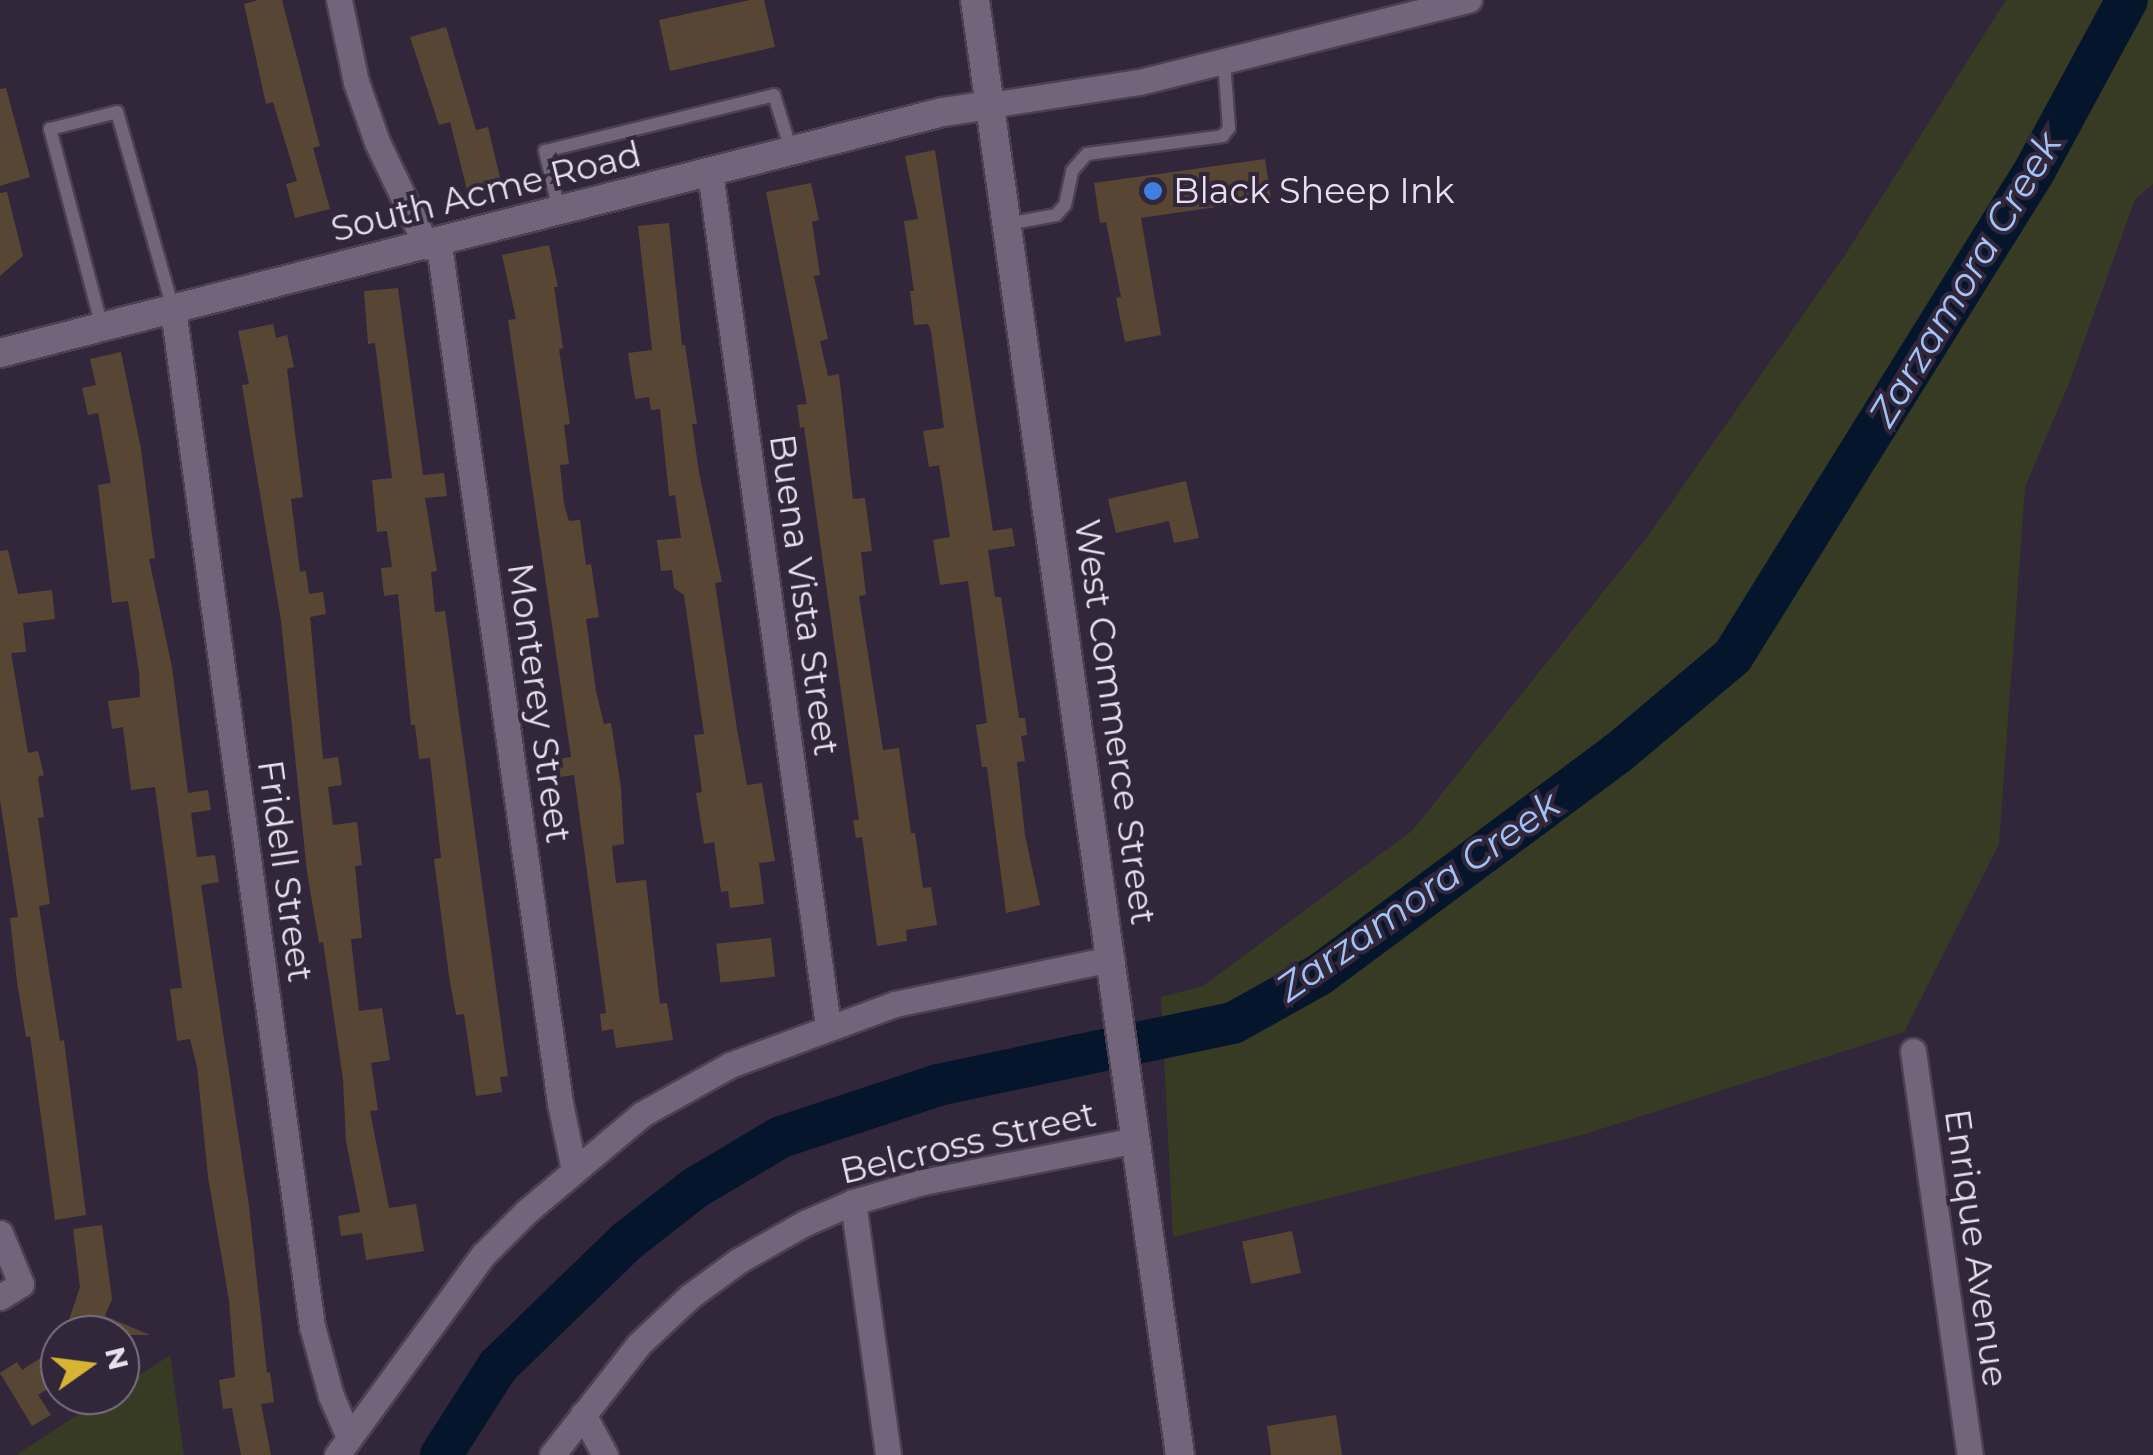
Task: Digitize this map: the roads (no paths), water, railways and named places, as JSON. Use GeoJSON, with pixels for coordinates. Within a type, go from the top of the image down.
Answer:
{"type":"FeatureCollection","features":[{"type":"Feature","properties":{"kind":"main road","name":"West Commerce Street"},"geometry":{"type":"LineString","coordinates":[[975,0],[1180,1455]]}},
{"type":"Feature","properties":{"kind":"main road","name":"South Acme Road"},"geometry":{"type":"LineString","coordinates":[[0,354],[433,246],[943,112],[990,106]]}},
{"type":"Feature","properties":{"kind":"street","name":"Monterey Street"},"geometry":{"type":"LineString","coordinates":[[339,0],[356,82],[377,142],[433,246],[560,1104],[574,1170]]}},
{"type":"Feature","properties":{"kind":"street"},"geometry":{"type":"LineString","coordinates":[[990,106],[1139,82],[1469,0]]}},
{"type":"Feature","properties":{"kind":"street","name":"Buena Vista Street"},"geometry":{"type":"LineString","coordinates":[[710,172],[828,1026]]}},
{"type":"Feature","properties":{"kind":"street","name":"Fridell Street"},"geometry":{"type":"LineString","coordinates":[[173,309],[312,1326],[343,1446]]}},
{"type":"Feature","properties":{"kind":"street"},"geometry":{"type":"LineString","coordinates":[[343,1446],[484,1255],[574,1170],[642,1114],[690,1085],[828,1026],[895,1004],[1111,960]]}},
{"type":"Feature","properties":{"kind":"street","name":"Enrique Avenue"},"geometry":{"type":"LineString","coordinates":[[1913,1051],[1970,1455]]}},
{"type":"Feature","properties":{"kind":"street","name":"Belcross Street"},"geometry":{"type":"LineString","coordinates":[[552,1455],[639,1344],[689,1297],[738,1261],[853,1202],[922,1182],[1136,1140]]}},
{"type":"Feature","properties":{"kind":"street"},"geometry":{"type":"LineString","coordinates":[[853,1202],[888,1455]]}},
{"type":"Feature","properties":{"kind":"street"},"geometry":{"type":"LineString","coordinates":[[0,1233],[10,1291]]}},
{"type":"Feature","properties":{"kind":"street"},"geometry":{"type":"LineString","coordinates":[[583,1414],[605,1455]]}},
{"type":"Feature","properties":{"kind":"lane"},"geometry":{"type":"LineString","coordinates":[[1007,224],[1056,214],[1065,205],[1072,172],[1087,154],[1223,136],[1229,128],[1224,61]]}},
{"type":"Feature","properties":{"kind":"lane"},"geometry":{"type":"LineString","coordinates":[[559,212],[545,151],[774,94],[791,152]]}},
{"type":"Feature","properties":{"kind":"lane"},"geometry":{"type":"LineString","coordinates":[[102,327],[50,129],[117,112],[173,309]]}},
{"type":"Feature","properties":{"kind":"waterway","name":"Zarzamora Creek"},"geometry":{"type":"LineString","coordinates":[[441,1455],[498,1366],[627,1241],[695,1188],[781,1137],[938,1085],[1233,1023],[1319,975],[1618,753],[1733,656],[2035,170],[2127,0]]}},
{"type":"Feature","properties":{"kind":"place","name":"Black Sheep Ink"},"geometry":{"type":"Point","coordinates":[1153,191]}}]}
